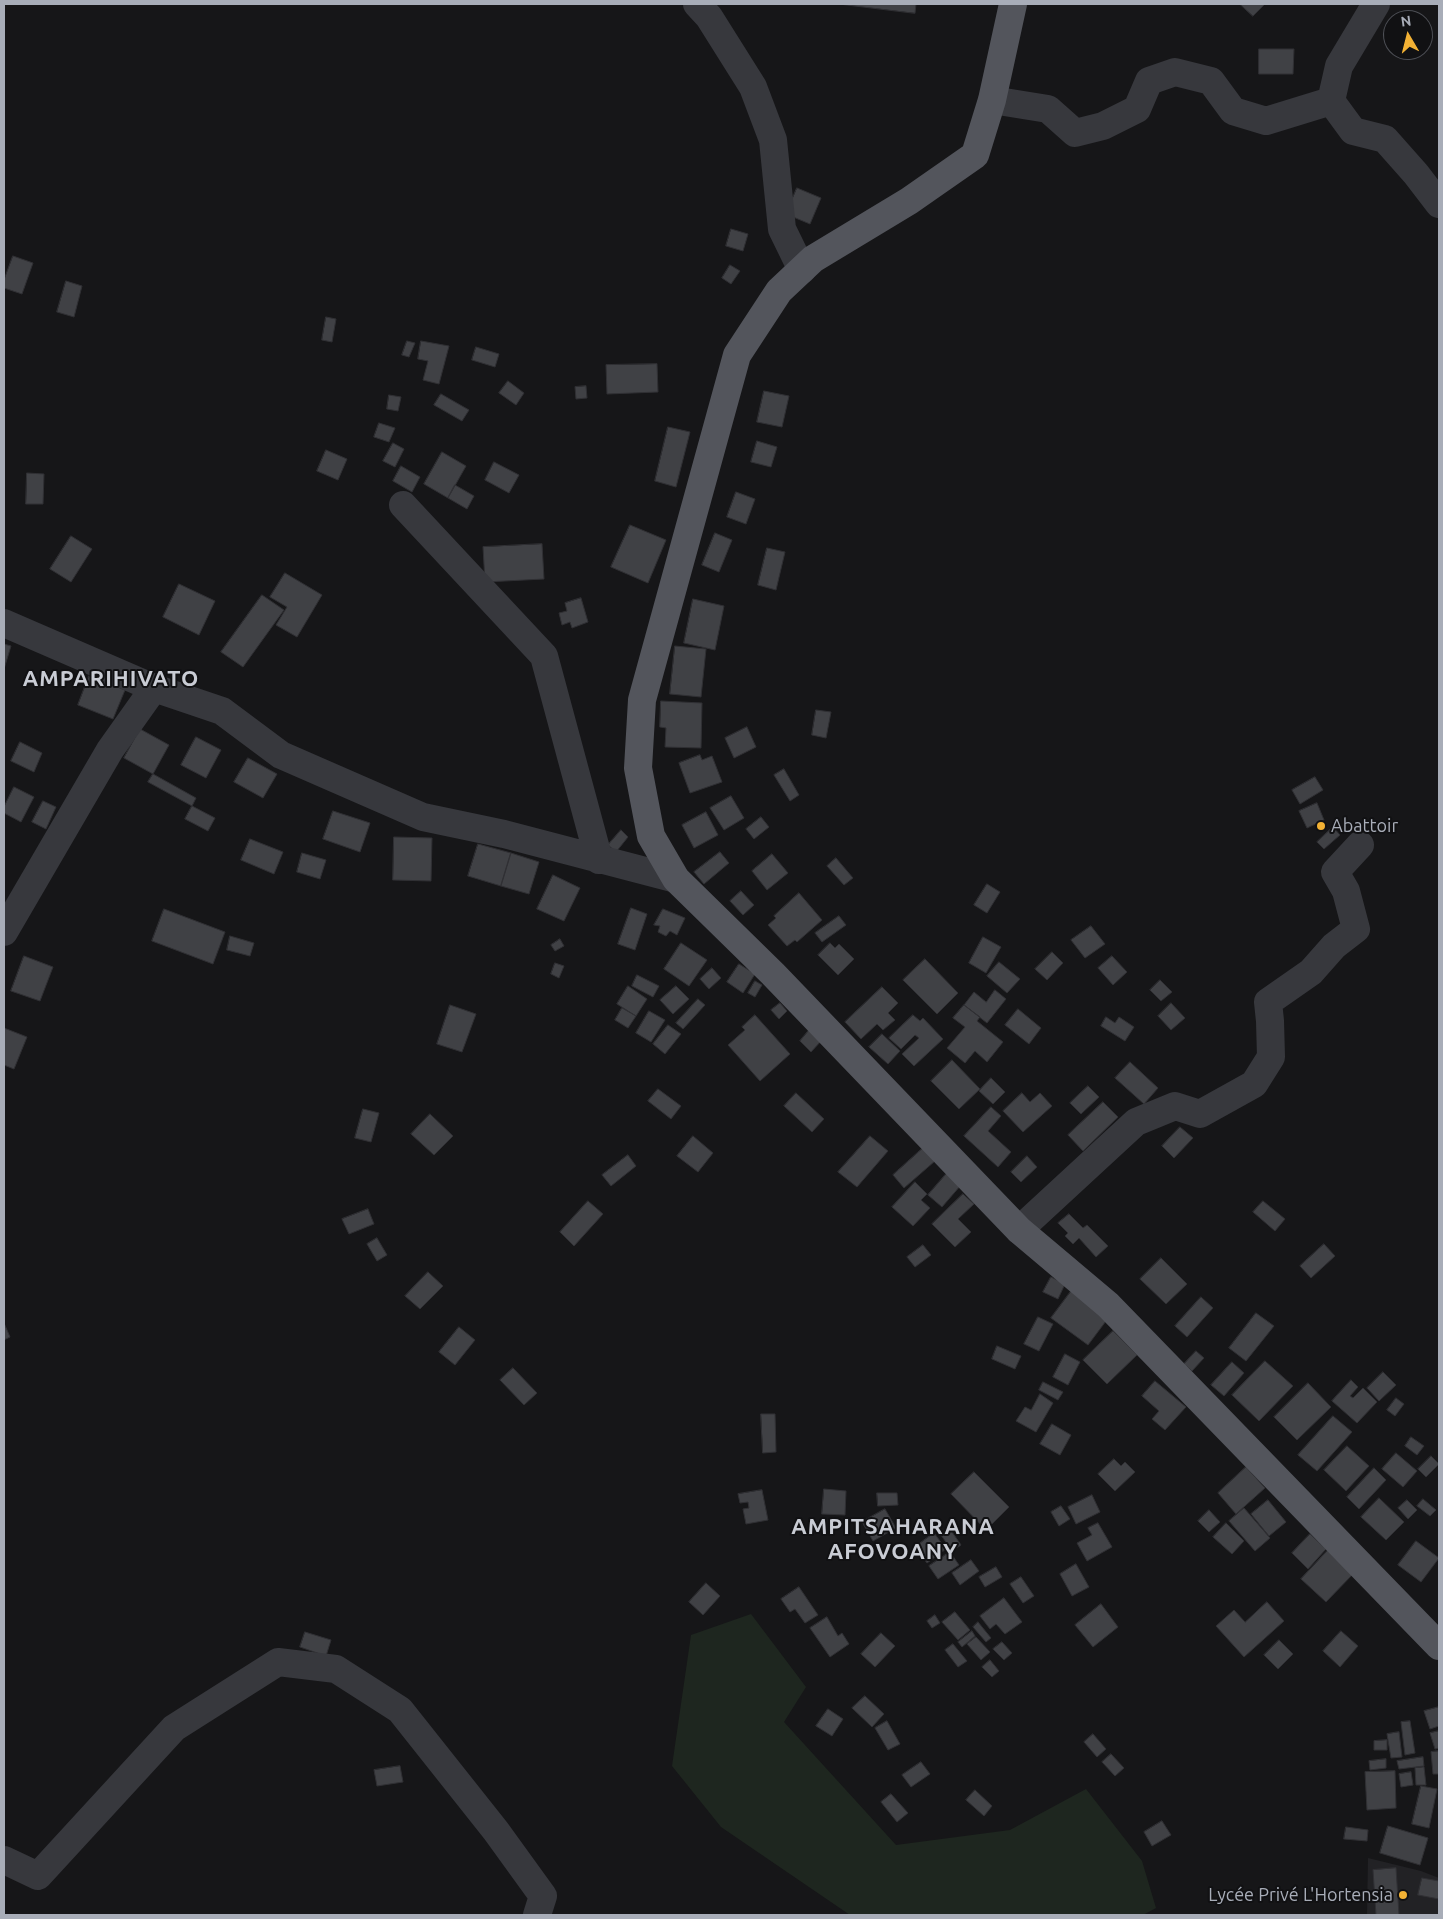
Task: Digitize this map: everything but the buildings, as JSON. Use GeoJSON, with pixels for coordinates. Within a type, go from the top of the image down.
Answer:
{"type":"FeatureCollection","features":[{"type":"Feature","properties":{"kind":"main road"},"geometry":{"type":"LineString","coordinates":[[1013,4],[992,100],[975,155],[909,201],[814,259],[779,291],[737,356],[642,700],[638,768],[651,836],[676,880],[780,981],[1019,1230],[1108,1305],[1439,1646]]}},
{"type":"Feature","properties":{"kind":"street"},"geometry":{"type":"LineString","coordinates":[[697,4],[709,17],[754,87],[773,140],[782,229],[802,270]]}},
{"type":"Feature","properties":{"kind":"street"},"geometry":{"type":"LineString","coordinates":[[1376,4],[1338,66],[1331,101],[1353,131],[1385,139],[1439,204]]}},
{"type":"Feature","properties":{"kind":"street"},"geometry":{"type":"LineString","coordinates":[[992,100],[1048,109],[1075,133],[1103,126],[1136,109],[1149,80],[1175,72],[1211,81],[1234,111],[1266,121],[1331,101]]}},
{"type":"Feature","properties":{"kind":"street"},"geometry":{"type":"LineString","coordinates":[[403,505],[544,656],[599,860]]}},
{"type":"Feature","properties":{"kind":"street"},"geometry":{"type":"LineString","coordinates":[[4,623],[154,688],[222,711],[281,755],[423,817],[504,834],[676,880]]}},
{"type":"Feature","properties":{"kind":"street"},"geometry":{"type":"LineString","coordinates":[[4,932],[110,750],[154,688]]}},
{"type":"Feature","properties":{"kind":"street"},"geometry":{"type":"LineString","coordinates":[[1019,1230],[1136,1122],[1175,1106],[1200,1114],[1254,1084],[1271,1057],[1268,1002],[1311,972],[1334,946],[1356,929],[1346,891],[1335,872],[1360,845]]}},
{"type":"Feature","properties":{"kind":"street"},"geometry":{"type":"LineString","coordinates":[[4,1860],[38,1876],[174,1728],[278,1662],[336,1669],[400,1710],[496,1831],[543,1896],[537,1915]]}},
{"type":"Feature","properties":{"kind":"shaded area"},"geometry":{"type":"Polygon","coordinates":[[[751,1614],[806,1687],[784,1722],[896,1845],[1010,1830],[1086,1789],[1142,1861],[1156,1908],[1143,1915],[850,1915],[721,1827],[672,1766],[691,1635],[751,1614]]]}},
{"type":"Feature","properties":{"kind":"shaded area","name":"Lycée Privé L'Hortensia"},"geometry":{"type":"Polygon","coordinates":[[[1368,1858],[1421,1871],[1439,1878],[1439,1915],[1367,1915],[1368,1858]]]}},
{"type":"Feature","properties":{"kind":"place","name":"Abattoir"},"geometry":{"type":"Point","coordinates":[1321,826]}},
{"type":"Feature","properties":{"kind":"place","name":"Lycée Privé L'Hortensia"},"geometry":{"type":"Point","coordinates":[1403,1895]}},
{"type":"Feature","properties":{"kind":"district","name":"AMPARIHIVATO"},"geometry":{"type":"Point","coordinates":[111,679]}},
{"type":"Feature","properties":{"kind":"district","name":"AMPITSAHARANA AFOVOANY"},"geometry":{"type":"Point","coordinates":[893,1540]}}]}
